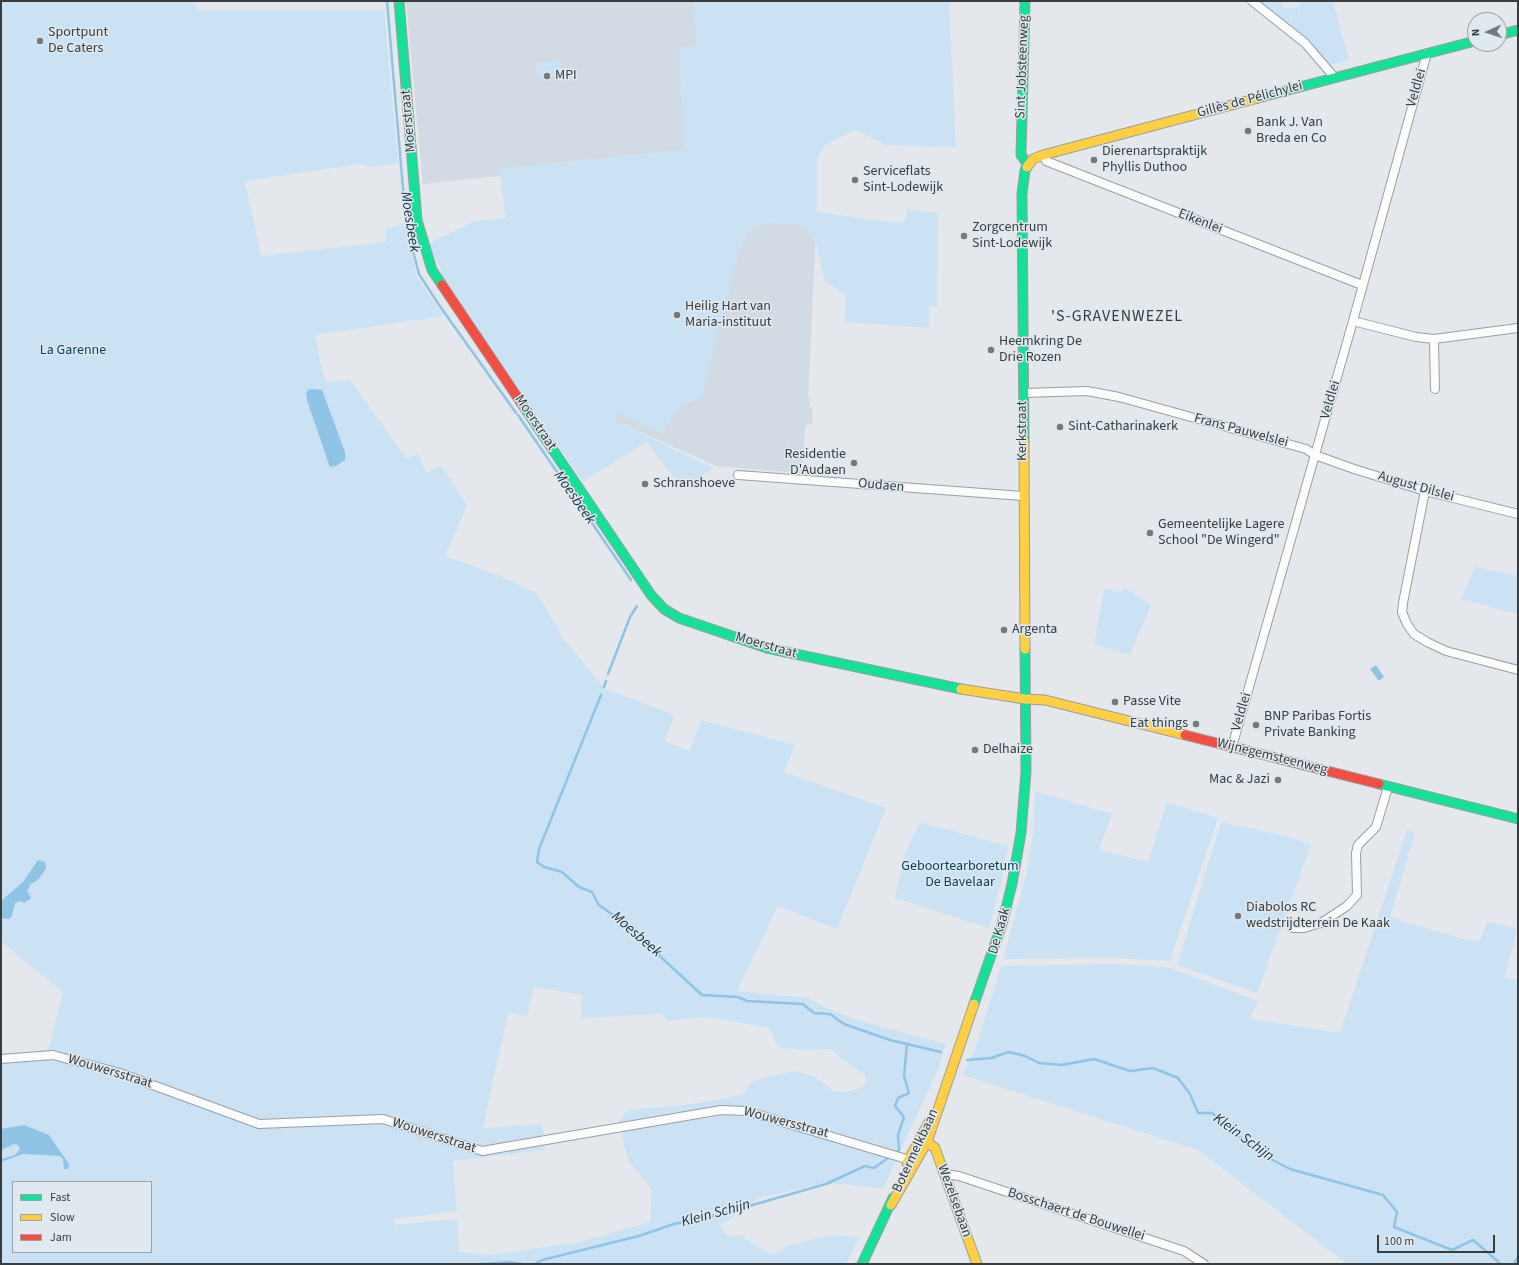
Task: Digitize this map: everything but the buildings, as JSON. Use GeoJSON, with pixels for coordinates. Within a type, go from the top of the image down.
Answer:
{"type":"FeatureCollection","features":[{"type":"Feature","properties":{"kind":"street","name":"Moerstraat"},"geometry":{"type":"LineString","coordinates":[[399,1],[417,220],[422,241],[432,270],[651,595],[664,609],[679,618],[768,648],[823,661],[960,689],[1025,699]]}},
{"type":"Feature","properties":{"kind":"street","name":"Sint Jobsteenweg"},"geometry":{"type":"LineString","coordinates":[[1025,1],[1021,133],[1030,154],[1028,165]]}},
{"type":"Feature","properties":{"kind":"street"},"geometry":{"type":"LineString","coordinates":[[1252,1],[1305,43],[1335,78]]}},
{"type":"Feature","properties":{"kind":"street"},"geometry":{"type":"LineString","coordinates":[[1507,33],[1518,30]]}},
{"type":"Feature","properties":{"kind":"street","name":"Gillès de Pélichylei"},"geometry":{"type":"LineString","coordinates":[[1028,165],[1044,158],[1467,43]]}},
{"type":"Feature","properties":{"kind":"street","name":"Veldlei"},"geometry":{"type":"LineString","coordinates":[[1232,747],[1353,321],[1427,53]]}},
{"type":"Feature","properties":{"kind":"street","name":"Eikenlei"},"geometry":{"type":"LineString","coordinates":[[1044,158],[1362,285]]}},
{"type":"Feature","properties":{"kind":"street","name":"Kerkstraat"},"geometry":{"type":"LineString","coordinates":[[1025,699],[1022,183],[1023,175],[1028,165]]}},
{"type":"Feature","properties":{"kind":"street"},"geometry":{"type":"LineString","coordinates":[[1353,321],[1416,337],[1434,339],[1518,328]]}},
{"type":"Feature","properties":{"kind":"street"},"geometry":{"type":"LineString","coordinates":[[1434,339],[1435,389]]}},
{"type":"Feature","properties":{"kind":"street","name":"Frans Pauwelslei"},"geometry":{"type":"LineString","coordinates":[[1023,393],[1087,391],[1112,396],[1306,448],[1315,455]]}},
{"type":"Feature","properties":{"kind":"street","name":"August Dilslei"},"geometry":{"type":"LineString","coordinates":[[1315,455],[1354,470],[1425,491],[1518,514]]}},
{"type":"Feature","properties":{"kind":"street","name":"Oudaen"},"geometry":{"type":"LineString","coordinates":[[738,475],[1023,496]]}},
{"type":"Feature","properties":{"kind":"street"},"geometry":{"type":"LineString","coordinates":[[1425,491],[1403,603],[1402,612],[1407,624],[1414,634],[1446,651],[1518,670]]}},
{"type":"Feature","properties":{"kind":"street","name":"Wijnegemsteenweg"},"geometry":{"type":"LineString","coordinates":[[1025,699],[1045,700],[1518,820]]}},
{"type":"Feature","properties":{"kind":"street","name":"De Kaak"},"geometry":{"type":"LineString","coordinates":[[954,1061],[990,961],[1012,884],[1021,833],[1026,772],[1025,699]]}},
{"type":"Feature","properties":{"kind":"street"},"geometry":{"type":"LineString","coordinates":[[1292,928],[1304,928],[1321,923],[1348,906],[1357,894],[1356,853],[1358,845],[1376,827],[1388,787]]}},
{"type":"Feature","properties":{"kind":"street","name":"Wouwersstraat"},"geometry":{"type":"LineString","coordinates":[[1,1058],[53,1055],[120,1073],[260,1124],[383,1119],[482,1151],[662,1118],[721,1110],[746,1111],[913,1161]]}},
{"type":"Feature","properties":{"kind":"street","name":"Botermelkbaan"},"geometry":{"type":"LineString","coordinates":[[913,1161],[927,1142],[954,1061]]}},
{"type":"Feature","properties":{"kind":"street","name":"Botermelkbaan"},"geometry":{"type":"LineString","coordinates":[[862,1264],[913,1161],[941,1098]]}},
{"type":"Feature","properties":{"kind":"street","name":"Wezelsebaan"},"geometry":{"type":"LineString","coordinates":[[927,1142],[935,1148],[977,1264]]}},
{"type":"Feature","properties":{"kind":"street","name":"Bosschaert de Bouwellei"},"geometry":{"type":"LineString","coordinates":[[945,1174],[959,1176],[1184,1251],[1204,1264]]}},
{"type":"Feature","properties":{"kind":"shaded area","name":"MPI"},"geometry":{"type":"Polygon","coordinates":[[[406,1],[693,1],[697,47],[679,48],[685,150],[499,169],[500,176],[423,184],[406,1]]]}},
{"type":"Feature","properties":{"kind":"shaded area","name":"Heilig Hart van Maria-instituut"},"geometry":{"type":"Polygon","coordinates":[[[507,200],[817,212],[808,398],[810,399],[809,407],[813,407],[812,424],[805,425],[802,473],[716,466],[611,419],[507,200]]]}},
{"type":"Feature","properties":{"kind":"green space","name":"La Garenne"},"geometry":{"type":"Polygon","coordinates":[[[1,1],[196,1],[196,10],[384,10],[398,164],[369,167],[361,164],[245,181],[261,256],[386,242],[386,228],[404,224],[418,279],[443,316],[315,335],[325,382],[350,380],[407,459],[418,454],[427,473],[441,465],[467,506],[445,556],[500,576],[537,593],[563,638],[604,688],[674,715],[665,741],[690,751],[701,720],[795,745],[784,772],[886,808],[837,929],[778,906],[737,991],[808,998],[826,1008],[861,1021],[946,1044],[939,1067],[883,1189],[843,1184],[816,1185],[758,1198],[720,1226],[728,1236],[740,1235],[766,1252],[775,1254],[789,1245],[832,1235],[859,1237],[846,1264],[1,1264],[1,1054],[48,1050],[63,992],[1,942],[1,1]],[[534,987],[527,1016],[508,1013],[483,1128],[542,1124],[545,1150],[453,1161],[457,1211],[394,1219],[394,1225],[457,1219],[459,1252],[491,1255],[580,1242],[650,1222],[652,1190],[628,1161],[619,1120],[629,1110],[684,1105],[723,1099],[745,1093],[750,1083],[772,1075],[798,1071],[817,1078],[833,1091],[847,1092],[865,1086],[866,1076],[842,1059],[832,1049],[803,1050],[778,1047],[769,1028],[721,1019],[700,1017],[669,1021],[660,1014],[581,1018],[582,995],[534,987]]]}},
{"type":"Feature","properties":{"kind":"green space"},"geometry":{"type":"Polygon","coordinates":[[[693,1],[949,1],[956,147],[886,145],[855,130],[825,145],[817,160],[817,212],[888,222],[905,222],[907,209],[938,213],[937,306],[929,305],[929,328],[844,322],[846,295],[825,282],[816,244],[806,230],[794,224],[763,223],[750,231],[739,251],[702,396],[693,402],[682,405],[662,434],[619,412],[615,421],[713,468],[683,489],[646,442],[583,482],[467,313],[442,274],[429,243],[476,221],[506,218],[499,169],[684,150],[679,48],[697,47],[693,1]]]}},
{"type":"Feature","properties":{"kind":"green space"},"geometry":{"type":"Polygon","coordinates":[[[1258,1],[1282,1],[1282,8],[1298,7],[1300,20],[1299,1],[1333,1],[1349,60],[1330,65],[1301,35],[1257,3],[1258,1]]]}},
{"type":"Feature","properties":{"kind":"green space"},"geometry":{"type":"Polygon","coordinates":[[[560,60],[561,76],[537,78],[536,62],[560,60]]]}},
{"type":"Feature","properties":{"kind":"green space"},"geometry":{"type":"Polygon","coordinates":[[[1475,567],[1518,576],[1518,614],[1461,599],[1475,567]]]}},
{"type":"Feature","properties":{"kind":"green space"},"geometry":{"type":"Polygon","coordinates":[[[1104,589],[1121,592],[1122,589],[1128,590],[1151,605],[1130,655],[1094,645],[1104,589]]]}},
{"type":"Feature","properties":{"kind":"green space"},"geometry":{"type":"Polygon","coordinates":[[[1035,791],[1112,814],[1099,850],[1148,862],[1167,802],[1218,818],[1170,961],[1115,958],[1003,959],[1026,875],[1033,834],[1035,791]]]}},
{"type":"Feature","properties":{"kind":"green space","name":"Geboortearboretum De Bavelaar"},"geometry":{"type":"Polygon","coordinates":[[[920,822],[1008,846],[1001,883],[989,928],[895,898],[905,853],[920,822]]]}},
{"type":"Feature","properties":{"kind":"green space","name":"Diabolos RC wedstrijdterrein De Kaak"},"geometry":{"type":"Polygon","coordinates":[[[1221,822],[1286,836],[1311,845],[1257,993],[1177,965],[1221,822]]]}},
{"type":"Feature","properties":{"kind":"green space"},"geometry":{"type":"Polygon","coordinates":[[[1407,830],[1415,833],[1390,917],[1470,941],[1480,940],[1487,921],[1517,929],[1505,977],[1518,980],[1518,1264],[1347,1264],[1198,1150],[962,1075],[975,1050],[1001,966],[1114,964],[1167,967],[1258,1001],[1250,1019],[1340,1033],[1407,830]]]}},
{"type":"Feature","properties":{"kind":"water"},"geometry":{"type":"Polygon","coordinates":[[[308,390],[322,390],[345,452],[345,460],[336,466],[330,467],[307,400],[306,394],[308,390]]]}},
{"type":"Feature","properties":{"kind":"water"},"geometry":{"type":"Polygon","coordinates":[[[1376,665],[1384,677],[1379,681],[1370,669],[1376,665]]]}},
{"type":"Feature","properties":{"kind":"water"},"geometry":{"type":"Polygon","coordinates":[[[38,860],[45,862],[46,868],[38,880],[31,884],[27,891],[31,898],[24,903],[21,901],[15,903],[12,916],[9,919],[1,918],[1,901],[23,882],[38,860]]]}},
{"type":"Feature","properties":{"kind":"water"},"geometry":{"type":"Polygon","coordinates":[[[24,1125],[49,1135],[69,1164],[68,1169],[64,1169],[63,1159],[60,1156],[23,1154],[1,1162],[1,1159],[15,1155],[20,1149],[18,1145],[14,1144],[1,1150],[1,1129],[24,1125]]]}},
{"type":"Feature","properties":{"kind":"waterway","name":"Moesbeek"},"geometry":{"type":"LineString","coordinates":[[387,1],[406,224],[419,274],[439,305],[516,413]]}},
{"type":"Feature","properties":{"kind":"waterway","name":"Moesbeek"},"geometry":{"type":"LineString","coordinates":[[518,415],[631,580]]}},
{"type":"Feature","properties":{"kind":"waterway","name":"Moesbeek"},"geometry":{"type":"LineString","coordinates":[[608,674],[630,617],[637,606]]}},
{"type":"Feature","properties":{"kind":"waterway","name":"Moesbeek"},"geometry":{"type":"LineString","coordinates":[[604,687],[606,681]]}},
{"type":"Feature","properties":{"kind":"waterway","name":"Moesbeek"},"geometry":{"type":"LineString","coordinates":[[601,695],[539,849],[537,862],[544,867],[562,872],[579,887],[592,892],[599,905],[623,922],[702,995],[738,997],[747,1001],[803,1004],[814,1013],[830,1014],[844,1024],[890,1040],[907,1044]]}},
{"type":"Feature","properties":{"kind":"waterway","name":"Klein Schijn"},"geometry":{"type":"LineString","coordinates":[[897,1152],[899,1150],[898,1135],[904,1117],[895,1106],[898,1098],[909,1093],[904,1076],[907,1044],[941,1052]]}},
{"type":"Feature","properties":{"kind":"waterway","name":"Klein Schijn"},"geometry":{"type":"LineString","coordinates":[[967,1060],[991,1058],[1009,1052],[1025,1056],[1039,1063],[1062,1065],[1094,1059],[1130,1071],[1153,1068],[1178,1078],[1190,1094],[1198,1113],[1212,1113],[1259,1153],[1290,1169],[1383,1195],[1397,1212],[1394,1227],[1452,1250],[1473,1240],[1501,1264]]}},
{"type":"Feature","properties":{"kind":"waterway","name":"Klein Schijn"},"geometry":{"type":"LineString","coordinates":[[535,1264],[542,1260],[639,1236],[674,1224],[721,1214],[826,1184],[865,1166],[874,1168],[891,1156]]}},
{"type":"Feature","properties":{"kind":"waterway","name":"Klein Schijn"},"geometry":{"type":"LineString","coordinates":[[1516,1264],[1515,1262],[1518,1257]]}},
{"type":"Feature","properties":{"kind":"waterway","name":"Klein Schijn"},"geometry":{"type":"LineString","coordinates":[[482,1264],[511,1262],[521,1264]]}},
{"type":"Feature","properties":{"kind":"traffic: fast"},"geometry":{"type":"LineString","coordinates":[[399,1],[417,220],[432,270],[442,285]]}},
{"type":"Feature","properties":{"kind":"traffic: fast"},"geometry":{"type":"LineString","coordinates":[[1025,1],[1021,155],[1028,165]]}},
{"type":"Feature","properties":{"kind":"traffic: fast"},"geometry":{"type":"LineString","coordinates":[[1507,33],[1518,30]]}},
{"type":"Feature","properties":{"kind":"traffic: fast"},"geometry":{"type":"LineString","coordinates":[[1258,98],[1467,43]]}},
{"type":"Feature","properties":{"kind":"traffic: fast"},"geometry":{"type":"LineString","coordinates":[[1024,441],[1022,194],[1025,170],[1027,167]]}},
{"type":"Feature","properties":{"kind":"traffic: fast"},"geometry":{"type":"LineString","coordinates":[[522,404],[651,595],[664,609],[679,618],[767,648],[961,689]]}},
{"type":"Feature","properties":{"kind":"traffic: fast"},"geometry":{"type":"LineString","coordinates":[[974,1004],[1002,924],[1012,884],[1021,833],[1026,772],[1025,649]]}},
{"type":"Feature","properties":{"kind":"traffic: fast"},"geometry":{"type":"LineString","coordinates":[[1379,784],[1518,819]]}},
{"type":"Feature","properties":{"kind":"traffic: fast"},"geometry":{"type":"LineString","coordinates":[[862,1264],[893,1198]]}},
{"type":"Feature","properties":{"kind":"traffic: slow"},"geometry":{"type":"LineString","coordinates":[[1027,167],[1033,159],[1043,155],[1258,98]]}},
{"type":"Feature","properties":{"kind":"traffic: slow"},"geometry":{"type":"LineString","coordinates":[[1024,441],[1025,649]]}},
{"type":"Feature","properties":{"kind":"traffic: slow"},"geometry":{"type":"LineString","coordinates":[[961,689],[1025,699],[1045,700],[1185,735]]}},
{"type":"Feature","properties":{"kind":"traffic: slow"},"geometry":{"type":"LineString","coordinates":[[891,1205],[927,1142],[974,1004]]}},
{"type":"Feature","properties":{"kind":"traffic: slow"},"geometry":{"type":"LineString","coordinates":[[907,1163],[929,1122]]}},
{"type":"Feature","properties":{"kind":"traffic: slow"},"geometry":{"type":"LineString","coordinates":[[927,1142],[935,1148],[977,1264]]}},
{"type":"Feature","properties":{"kind":"traffic: jam"},"geometry":{"type":"LineString","coordinates":[[442,285],[522,404]]}},
{"type":"Feature","properties":{"kind":"traffic: jam"},"geometry":{"type":"LineString","coordinates":[[1185,735],[1379,784]]}},
{"type":"Feature","properties":{"kind":"place","name":"Sportpunt De Caters"},"geometry":{"type":"Point","coordinates":[40,41]}},
{"type":"Feature","properties":{"kind":"place","name":"MPI"},"geometry":{"type":"Point","coordinates":[547,76]}},
{"type":"Feature","properties":{"kind":"place","name":"Bank J. Van Breda en Co"},"geometry":{"type":"Point","coordinates":[1248,131]}},
{"type":"Feature","properties":{"kind":"place","name":"Dierenartspraktijk Phyllis Duthoo"},"geometry":{"type":"Point","coordinates":[1094,160]}},
{"type":"Feature","properties":{"kind":"place","name":"Serviceflats Sint-Lodewijk"},"geometry":{"type":"Point","coordinates":[855,180]}},
{"type":"Feature","properties":{"kind":"place","name":"Zorgcentrum Sint-Lodewijk"},"geometry":{"type":"Point","coordinates":[964,236]}},
{"type":"Feature","properties":{"kind":"place","name":"Heilig Hart van Maria-instituut"},"geometry":{"type":"Point","coordinates":[677,315]}},
{"type":"Feature","properties":{"kind":"place","name":"Heemkring De Drie Rozen"},"geometry":{"type":"Point","coordinates":[991,350]}},
{"type":"Feature","properties":{"kind":"place","name":"Sint-Catharinakerk"},"geometry":{"type":"Point","coordinates":[1060,427]}},
{"type":"Feature","properties":{"kind":"place","name":"Residentie D'Audaen"},"geometry":{"type":"Point","coordinates":[854,463]}},
{"type":"Feature","properties":{"kind":"place","name":"Schranshoeve"},"geometry":{"type":"Point","coordinates":[645,484]}},
{"type":"Feature","properties":{"kind":"place","name":"Gemeentelijke Lagere School \"De Wingerd\""},"geometry":{"type":"Point","coordinates":[1150,533]}},
{"type":"Feature","properties":{"kind":"place","name":"Argenta"},"geometry":{"type":"Point","coordinates":[1004,630]}},
{"type":"Feature","properties":{"kind":"place","name":"Passe Vite"},"geometry":{"type":"Point","coordinates":[1115,702]}},
{"type":"Feature","properties":{"kind":"place","name":"Eat things"},"geometry":{"type":"Point","coordinates":[1196,724]}},
{"type":"Feature","properties":{"kind":"place","name":"BNP Paribas Fortis Private Banking"},"geometry":{"type":"Point","coordinates":[1256,725]}},
{"type":"Feature","properties":{"kind":"place","name":"Delhaize"},"geometry":{"type":"Point","coordinates":[975,750]}},
{"type":"Feature","properties":{"kind":"place","name":"Mac & Jazi"},"geometry":{"type":"Point","coordinates":[1278,780]}},
{"type":"Feature","properties":{"kind":"place","name":"Diabolos RC wedstrijdterrein De Kaak"},"geometry":{"type":"Point","coordinates":[1238,916]}},
{"type":"Feature","properties":{"kind":"district","name":"'S-GRAVENWEZEL"},"geometry":{"type":"Point","coordinates":[1117,317]}}]}
